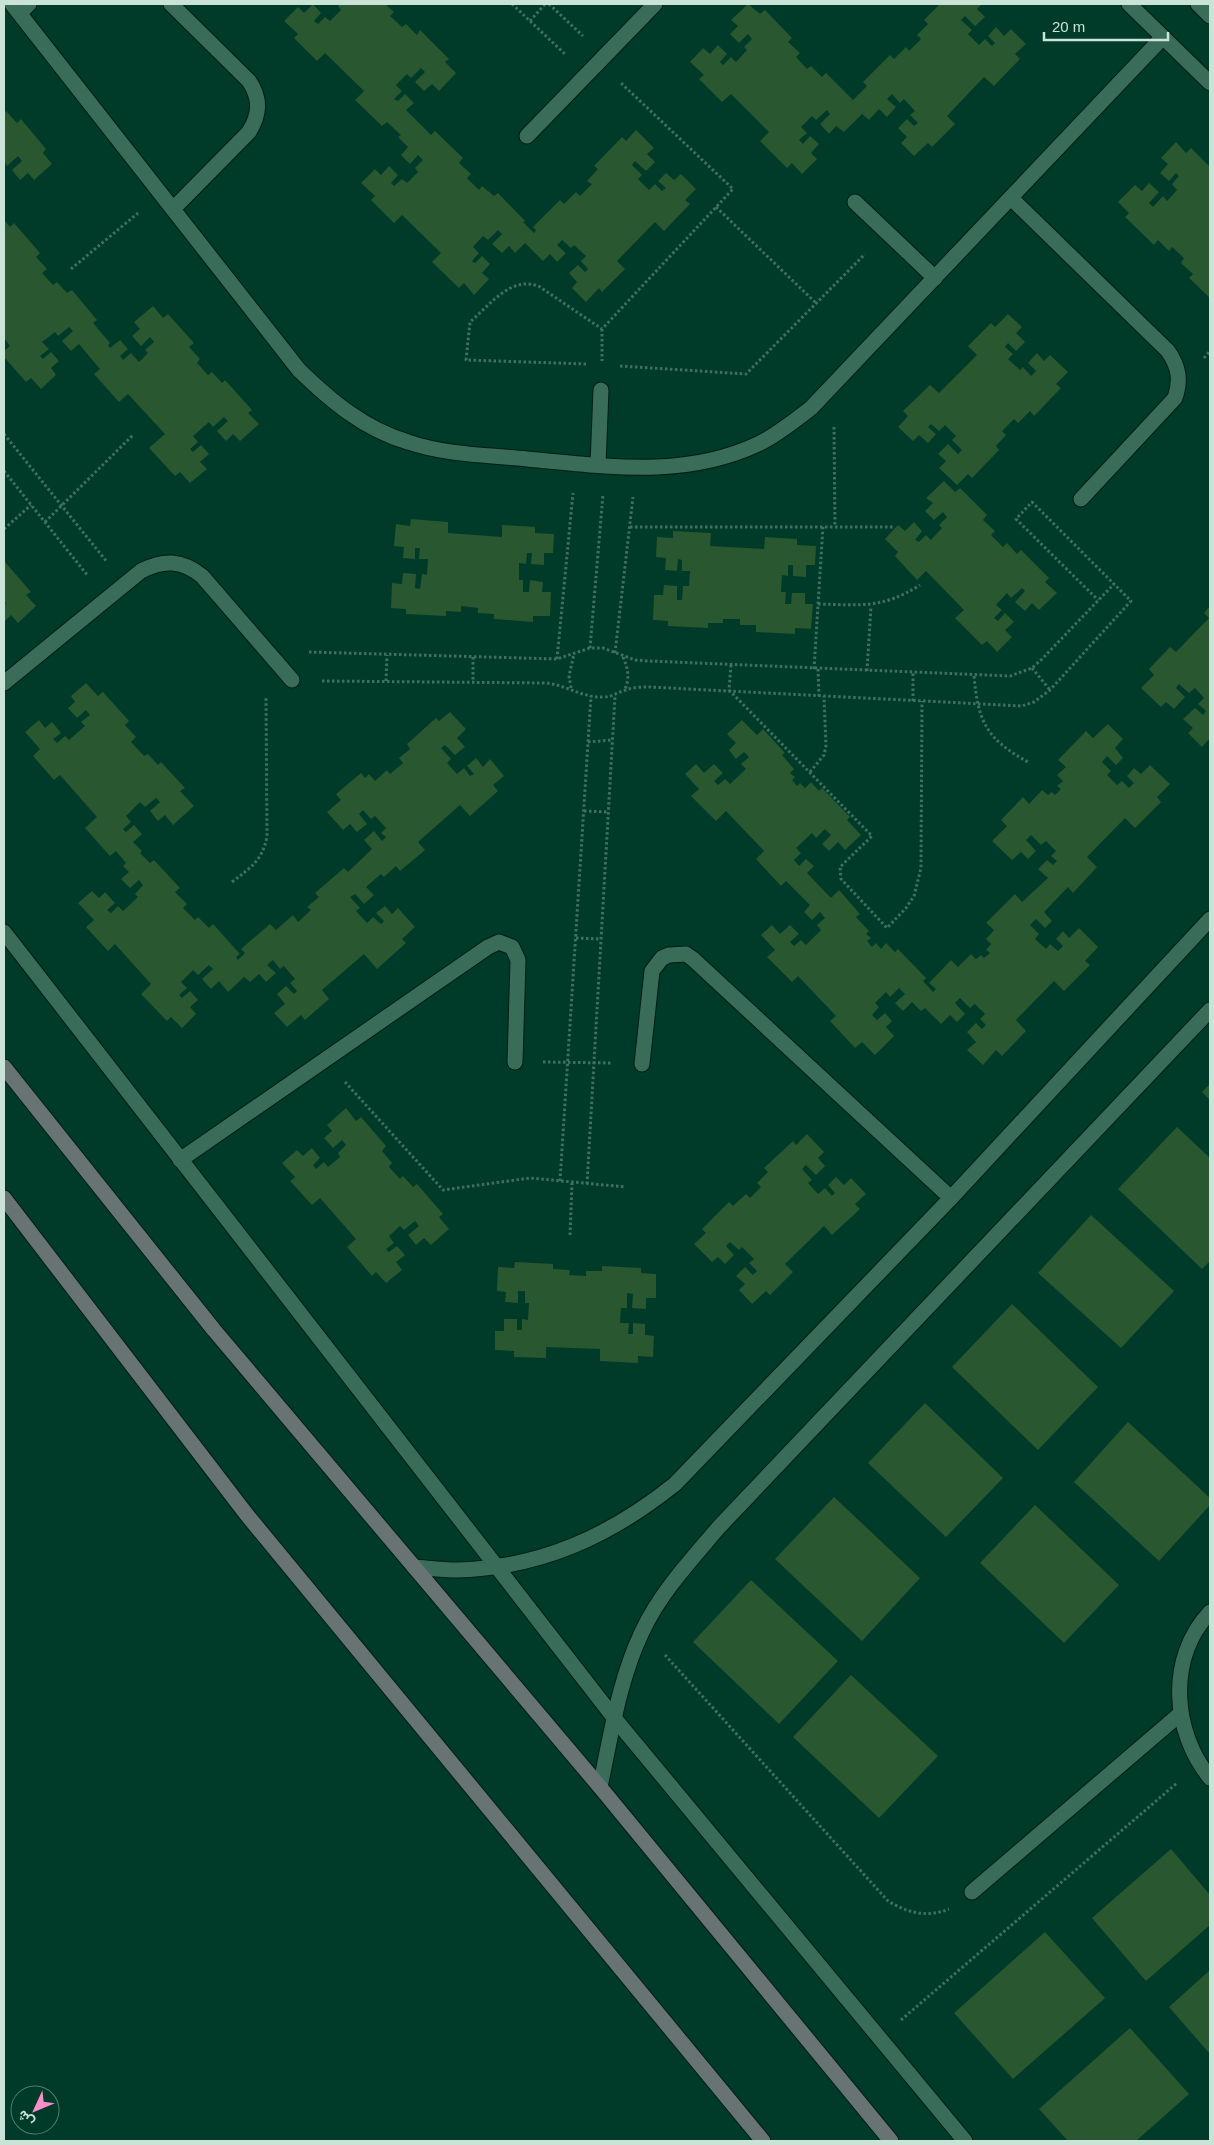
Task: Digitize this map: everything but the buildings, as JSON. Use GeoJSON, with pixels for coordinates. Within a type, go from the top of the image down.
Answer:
{"type":"FeatureCollection","features":[{"type":"Feature","properties":{"kind":"street"},"geometry":{"type":"LineString","coordinates":[[171,4],[249,81],[255,90],[258,110],[255,122],[249,132],[173,209]]}},
{"type":"Feature","properties":{"kind":"street"},"geometry":{"type":"LineString","coordinates":[[527,136],[654,4]]}},
{"type":"Feature","properties":{"kind":"street"},"geometry":{"type":"LineString","coordinates":[[1129,4],[1210,83]]}},
{"type":"Feature","properties":{"kind":"street"},"geometry":{"type":"LineString","coordinates":[[20,7],[173,209],[299,370],[330,400],[367,425],[407,442],[451,452],[637,468],[668,468],[700,463],[745,450],[786,427],[811,408],[1163,37]]}},
{"type":"Feature","properties":{"kind":"street"},"geometry":{"type":"LineString","coordinates":[[1011,198],[1168,351],[1176,362],[1179,374],[1179,386],[1175,398],[1081,498]]}},
{"type":"Feature","properties":{"kind":"street"},"geometry":{"type":"LineString","coordinates":[[855,202],[935,278]]}},
{"type":"Feature","properties":{"kind":"street"},"geometry":{"type":"LineString","coordinates":[[601,390],[602,465]]}},
{"type":"Feature","properties":{"kind":"street"},"geometry":{"type":"LineString","coordinates":[[4,683],[125,584],[153,565],[166,562],[179,563],[192,568],[202,576],[292,680]]}},
{"type":"Feature","properties":{"kind":"street"},"geometry":{"type":"LineString","coordinates":[[414,1567],[455,1570],[497,1566],[537,1558],[576,1546],[611,1529],[675,1484],[951,1198],[1210,918]]}},
{"type":"Feature","properties":{"kind":"street"},"geometry":{"type":"LineString","coordinates":[[4,932],[615,1718],[965,2141]]}},
{"type":"Feature","properties":{"kind":"street"},"geometry":{"type":"LineString","coordinates":[[180,1160],[488,948],[500,942],[512,947],[518,960],[515,1062]]}},
{"type":"Feature","properties":{"kind":"street"},"geometry":{"type":"LineString","coordinates":[[642,1064],[652,971],[656,964],[669,954],[686,954],[951,1198]]}},
{"type":"Feature","properties":{"kind":"street"},"geometry":{"type":"LineString","coordinates":[[600,1787],[627,1669],[643,1630],[691,1559],[719,1527],[1210,1010]]}},
{"type":"Feature","properties":{"kind":"street"},"geometry":{"type":"LineString","coordinates":[[4,1067],[214,1330],[600,1787],[891,2141]]}},
{"type":"Feature","properties":{"kind":"street"},"geometry":{"type":"LineString","coordinates":[[4,1198],[248,1515],[763,2141]]}},
{"type":"Feature","properties":{"kind":"street"},"geometry":{"type":"LineString","coordinates":[[1210,1612],[1192,1638],[1183,1660],[1179,1687],[1180,1714],[1187,1740],[1199,1764],[1210,1778]]}},
{"type":"Feature","properties":{"kind":"street"},"geometry":{"type":"LineString","coordinates":[[972,1892],[1180,1714]]}},
{"type":"Feature","properties":{"kind":"path"},"geometry":{"type":"LineString","coordinates":[[512,4],[587,75]]}},
{"type":"Feature","properties":{"kind":"path"},"geometry":{"type":"LineString","coordinates":[[530,21],[545,4]]}},
{"type":"Feature","properties":{"kind":"path"},"geometry":{"type":"LineString","coordinates":[[549,4],[733,190],[602,329],[540,287],[532,283],[523,282],[511,286],[470,322],[466,360],[592,365]]}},
{"type":"Feature","properties":{"kind":"path"},"geometry":{"type":"LineString","coordinates":[[71,269],[161,193]]}},
{"type":"Feature","properties":{"kind":"path"},"geometry":{"type":"LineString","coordinates":[[716,207],[816,304]]}},
{"type":"Feature","properties":{"kind":"path"},"geometry":{"type":"LineString","coordinates":[[612,366],[746,374],[886,232]]}},
{"type":"Feature","properties":{"kind":"path"},"geometry":{"type":"LineString","coordinates":[[833,386],[835,527]]}},
{"type":"Feature","properties":{"kind":"path"},"geometry":{"type":"LineString","coordinates":[[4,434],[125,584]]}},
{"type":"Feature","properties":{"kind":"path"},"geometry":{"type":"LineString","coordinates":[[45,522],[134,435]]}},
{"type":"Feature","properties":{"kind":"path"},"geometry":{"type":"LineString","coordinates":[[557,659],[576,463]]}},
{"type":"Feature","properties":{"kind":"path"},"geometry":{"type":"LineString","coordinates":[[590,648],[602,465]]}},
{"type":"Feature","properties":{"kind":"path"},"geometry":{"type":"LineString","coordinates":[[615,653],[637,468]]}},
{"type":"Feature","properties":{"kind":"path"},"geometry":{"type":"LineString","coordinates":[[4,470],[107,600]]}},
{"type":"Feature","properties":{"kind":"path"},"geometry":{"type":"LineString","coordinates":[[292,680],[546,683],[570,688],[591,696],[615,696],[625,690],[649,687],[1022,706],[1034,702],[1050,690],[1131,601],[1032,502],[1016,519],[1098,600]]}},
{"type":"Feature","properties":{"kind":"path"},"geometry":{"type":"LineString","coordinates":[[4,529],[31,505]]}},
{"type":"Feature","properties":{"kind":"path"},"geometry":{"type":"LineString","coordinates":[[819,696],[816,669],[823,526]]}},
{"type":"Feature","properties":{"kind":"path"},"geometry":{"type":"LineString","coordinates":[[630,527],[894,527]]}},
{"type":"Feature","properties":{"kind":"path"},"geometry":{"type":"LineString","coordinates":[[232,882],[261,857],[267,837],[266,651],[557,659],[590,648],[602,648],[635,660],[974,676],[1010,676],[1032,668],[1114,584]]}},
{"type":"Feature","properties":{"kind":"path"},"geometry":{"type":"LineString","coordinates":[[818,604],[871,606],[888,602],[920,585]]}},
{"type":"Feature","properties":{"kind":"path"},"geometry":{"type":"LineString","coordinates":[[866,671],[871,606]]}},
{"type":"Feature","properties":{"kind":"path"},"geometry":{"type":"LineString","coordinates":[[570,688],[569,676],[574,654]]}},
{"type":"Feature","properties":{"kind":"path"},"geometry":{"type":"LineString","coordinates":[[386,681],[387,655]]}},
{"type":"Feature","properties":{"kind":"path"},"geometry":{"type":"LineString","coordinates":[[623,656],[628,676],[625,690]]}},
{"type":"Feature","properties":{"kind":"path"},"geometry":{"type":"LineString","coordinates":[[473,657],[473,682]]}},
{"type":"Feature","properties":{"kind":"path"},"geometry":{"type":"LineString","coordinates":[[731,665],[729,690],[872,836],[840,867],[840,873],[841,879],[887,928],[906,908],[914,896],[921,868],[922,701]]}},
{"type":"Feature","properties":{"kind":"path"},"geometry":{"type":"LineString","coordinates":[[1032,668],[1050,690]]}},
{"type":"Feature","properties":{"kind":"path"},"geometry":{"type":"LineString","coordinates":[[913,701],[914,673]]}},
{"type":"Feature","properties":{"kind":"path"},"geometry":{"type":"LineString","coordinates":[[974,676],[977,705],[984,723],[996,739],[1010,752],[1028,762]]}},
{"type":"Feature","properties":{"kind":"path"},"geometry":{"type":"LineString","coordinates":[[560,1181],[591,696]]}},
{"type":"Feature","properties":{"kind":"path"},"geometry":{"type":"LineString","coordinates":[[587,1184],[615,696]]}},
{"type":"Feature","properties":{"kind":"path"},"geometry":{"type":"LineString","coordinates":[[810,772],[824,755],[826,746],[824,696]]}},
{"type":"Feature","properties":{"kind":"path"},"geometry":{"type":"LineString","coordinates":[[588,742],[612,740]]}},
{"type":"Feature","properties":{"kind":"path"},"geometry":{"type":"LineString","coordinates":[[584,811],[608,812]]}},
{"type":"Feature","properties":{"kind":"path"},"geometry":{"type":"LineString","coordinates":[[576,938],[601,939]]}},
{"type":"Feature","properties":{"kind":"path"},"geometry":{"type":"LineString","coordinates":[[325,1060],[443,1190],[530,1178],[626,1187]]}},
{"type":"Feature","properties":{"kind":"path"},"geometry":{"type":"LineString","coordinates":[[515,1062],[642,1064]]}},
{"type":"Feature","properties":{"kind":"path"},"geometry":{"type":"LineString","coordinates":[[570,1235],[572,1182]]}},
{"type":"Feature","properties":{"kind":"path"},"geometry":{"type":"LineString","coordinates":[[643,1630],[888,1900],[901,1909],[916,1914],[931,1914],[947,1910],[961,1903],[972,1892]]}},
{"type":"Feature","properties":{"kind":"path"},"geometry":{"type":"LineString","coordinates":[[880,2038],[1199,1764]]}}]}
